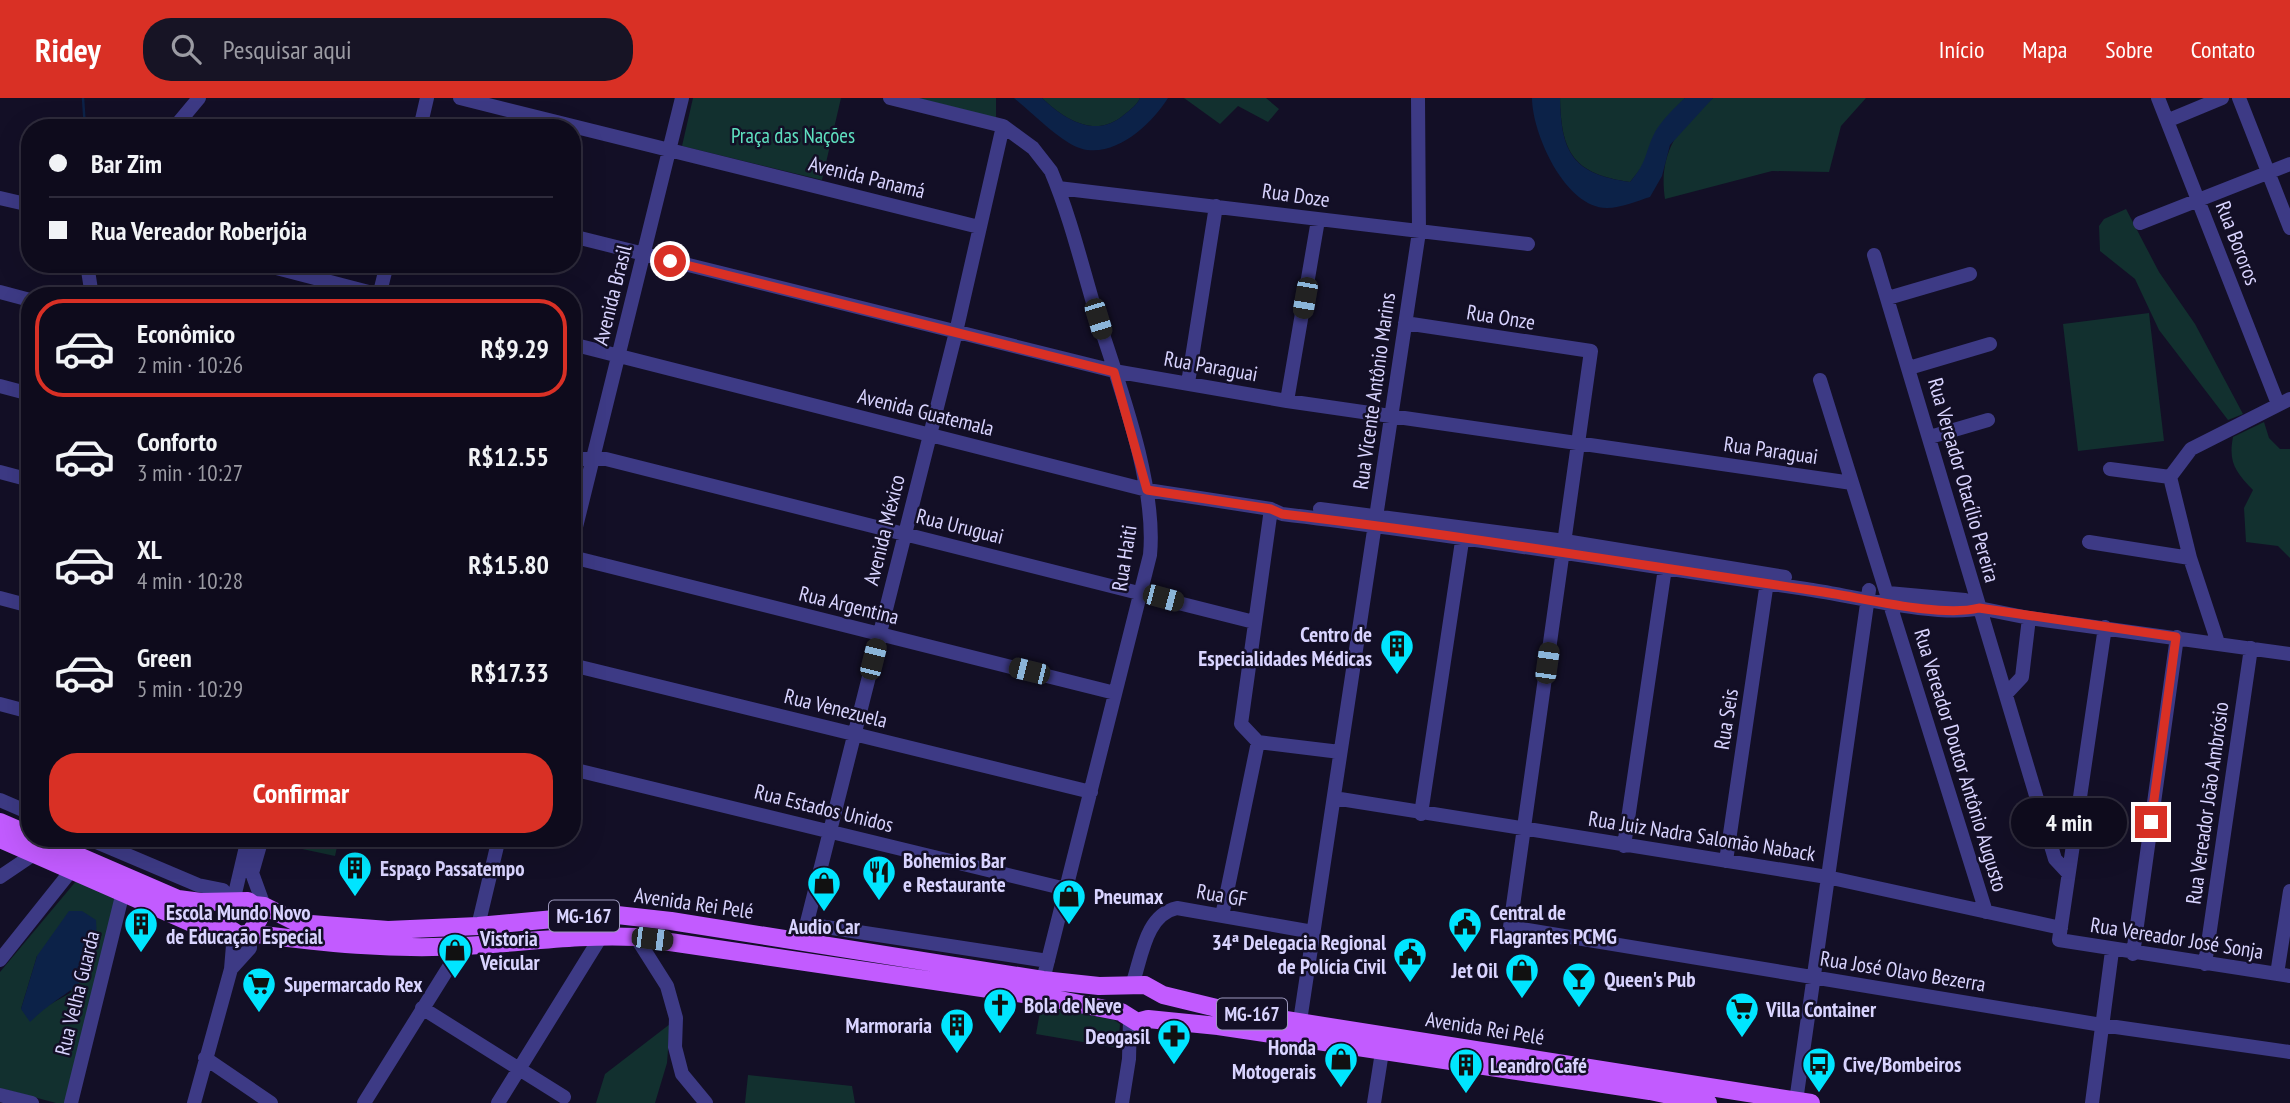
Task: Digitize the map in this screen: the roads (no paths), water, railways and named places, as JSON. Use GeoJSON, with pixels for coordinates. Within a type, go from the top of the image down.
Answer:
{"type":"FeatureCollection","features":[{"type":"Feature","properties":{"kind":"main road"},"geometry":{"type":"LineString","coordinates":[[0,822],[21,831]]}},
{"type":"Feature","properties":{"kind":"main road","name":"Avenida Rei Pelé"},"geometry":{"type":"LineString","coordinates":[[0,839],[21,843]]}},
{"type":"Feature","properties":{"kind":"main road","name":"Avenida Rei Pelé"},"geometry":{"type":"LineString","coordinates":[[37,847],[71,871],[210,931],[362,948],[463,946],[602,935],[636,937],[1050,998],[1136,1018],[1218,1026],[1627,1095],[1708,1103]]}},
{"type":"Feature","properties":{"kind":"main road","name":"Avenida Rei Pelé"},"geometry":{"type":"LineString","coordinates":[[39,847],[178,899],[233,903],[240,900],[298,923],[388,930],[478,926],[608,914],[804,933],[1043,980],[1140,987],[1228,1011],[1804,1102]]}},
{"type":"Feature","properties":{"kind":"main road"},"geometry":{"type":"LineString","coordinates":[[233,903],[227,908],[224,921],[241,933],[258,925],[259,908]]}},
{"type":"Feature","properties":{"kind":"main road"},"geometry":{"type":"LineString","coordinates":[[1140,987],[1156,1009],[1136,1018],[1121,994],[1140,987]]}},
{"type":"Feature","properties":{"kind":"street"},"geometry":{"type":"LineString","coordinates":[[182,119],[199,98]]}},
{"type":"Feature","properties":{"kind":"street"},"geometry":{"type":"LineString","coordinates":[[423,119],[427,98]]}},
{"type":"Feature","properties":{"kind":"street","name":"Avenida Panamá"},"geometry":{"type":"LineString","coordinates":[[460,98],[544,119]]}},
{"type":"Feature","properties":{"kind":"street","name":"Avenida Brasil"},"geometry":{"type":"LineString","coordinates":[[581,507],[682,98]]}},
{"type":"Feature","properties":{"kind":"street"},"geometry":{"type":"LineString","coordinates":[[890,98],[1003,126]]}},
{"type":"Feature","properties":{"kind":"street","name":"Rua Vicente Antônio Marins"},"geometry":{"type":"LineString","coordinates":[[1300,1021],[1419,232],[1418,98]]}},
{"type":"Feature","properties":{"kind":"street","name":"Rua Bororos"},"geometry":{"type":"LineString","coordinates":[[2158,98],[2284,402]]}},
{"type":"Feature","properties":{"kind":"street"},"geometry":{"type":"LineString","coordinates":[[2169,120],[2222,98]]}},
{"type":"Feature","properties":{"kind":"street"},"geometry":{"type":"LineString","coordinates":[[2239,98],[2290,228]]}},
{"type":"Feature","properties":{"kind":"street","name":"Rua Haiti"},"geometry":{"type":"LineString","coordinates":[[1003,126],[1033,148],[1051,171],[1058,188],[1114,372],[1147,490],[1153,527],[1150,555],[1043,980]]}},
{"type":"Feature","properties":{"kind":"street","name":"Avenida México"},"geometry":{"type":"LineString","coordinates":[[804,933],[956,332],[1003,126]]}},
{"type":"Feature","properties":{"kind":"street","name":"Avenida Panamá"},"geometry":{"type":"LineString","coordinates":[[581,128],[979,227]]}},
{"type":"Feature","properties":{"kind":"street"},"geometry":{"type":"LineString","coordinates":[[2140,223],[2290,164]]}},
{"type":"Feature","properties":{"kind":"street","name":"Rua Doze"},"geometry":{"type":"LineString","coordinates":[[1058,188],[1528,244]]}},
{"type":"Feature","properties":{"kind":"street"},"geometry":{"type":"LineString","coordinates":[[0,198],[21,203]]}},
{"type":"Feature","properties":{"kind":"street"},"geometry":{"type":"LineString","coordinates":[[1188,383],[1216,205]]}},
{"type":"Feature","properties":{"kind":"street"},"geometry":{"type":"LineString","coordinates":[[1287,401],[1318,220]]}},
{"type":"Feature","properties":{"kind":"street","name":"Rua Paraguai"},"geometry":{"type":"LineString","coordinates":[[581,238],[1114,372],[1391,417],[1853,483]]}},
{"type":"Feature","properties":{"kind":"street","name":"Rua Vereador Otacílio Pereira"},"geometry":{"type":"LineString","coordinates":[[1874,255],[2055,859],[2068,873]]}},
{"type":"Feature","properties":{"kind":"street"},"geometry":{"type":"LineString","coordinates":[[296,273],[350,287]]}},
{"type":"Feature","properties":{"kind":"street"},"geometry":{"type":"LineString","coordinates":[[1888,298],[1970,274]]}},
{"type":"Feature","properties":{"kind":"street"},"geometry":{"type":"LineString","coordinates":[[0,292],[21,298]]}},
{"type":"Feature","properties":{"kind":"street","name":"Rua Onze"},"geometry":{"type":"LineString","coordinates":[[1405,323],[1591,351],[1579,443]]}},
{"type":"Feature","properties":{"kind":"street"},"geometry":{"type":"LineString","coordinates":[[1909,368],[1990,344]]}},
{"type":"Feature","properties":{"kind":"street","name":"Avenida Guatemala"},"geometry":{"type":"LineString","coordinates":[[581,346],[1147,490],[1271,509],[1282,514],[1377,519],[1564,547]]}},
{"type":"Feature","properties":{"kind":"street","name":"Rua Vereador Doutor Antônio Augusto"},"geometry":{"type":"LineString","coordinates":[[1820,380],[1986,912]]}},
{"type":"Feature","properties":{"kind":"street"},"geometry":{"type":"LineString","coordinates":[[0,386],[21,392]]}},
{"type":"Feature","properties":{"kind":"street"},"geometry":{"type":"LineString","coordinates":[[2171,474],[2191,449],[2284,402]]}},
{"type":"Feature","properties":{"kind":"street"},"geometry":{"type":"LineString","coordinates":[[1930,437],[1988,420]]}},
{"type":"Feature","properties":{"kind":"street"},"geometry":{"type":"LineString","coordinates":[[1523,829],[1579,443]]}},
{"type":"Feature","properties":{"kind":"street","name":"Rua Uruguai"},"geometry":{"type":"LineString","coordinates":[[581,459],[606,459],[1254,622]]}},
{"type":"Feature","properties":{"kind":"street"},"geometry":{"type":"LineString","coordinates":[[2110,469],[2171,474]]}},
{"type":"Feature","properties":{"kind":"street"},"geometry":{"type":"LineString","coordinates":[[0,472],[21,478]]}},
{"type":"Feature","properties":{"kind":"street"},"geometry":{"type":"LineString","coordinates":[[2171,474],[2190,558],[2218,643]]}},
{"type":"Feature","properties":{"kind":"street"},"geometry":{"type":"LineString","coordinates":[[1271,509],[1241,724],[1258,742],[1340,752]]}},
{"type":"Feature","properties":{"kind":"street"},"geometry":{"type":"LineString","coordinates":[[1421,814],[1463,532]]}},
{"type":"Feature","properties":{"kind":"street"},"geometry":{"type":"LineString","coordinates":[[2089,542],[2190,558]]}},
{"type":"Feature","properties":{"kind":"street"},"geometry":{"type":"LineString","coordinates":[[1564,547],[1665,568],[1768,579]]}},
{"type":"Feature","properties":{"kind":"street"},"geometry":{"type":"LineString","coordinates":[[1564,547],[1889,598],[1965,600],[1979,608],[2029,618],[2290,654]]}},
{"type":"Feature","properties":{"kind":"street","name":"Rua Argentina"},"geometry":{"type":"LineString","coordinates":[[581,559],[1115,693]]}},
{"type":"Feature","properties":{"kind":"street"},"geometry":{"type":"LineString","coordinates":[[1624,846],[1665,568]]}},
{"type":"Feature","properties":{"kind":"street","name":"Rua Seis"},"geometry":{"type":"LineString","coordinates":[[1726,861],[1768,579]]}},
{"type":"Feature","properties":{"kind":"street"},"geometry":{"type":"LineString","coordinates":[[1804,1102],[1814,978],[1868,594]]}},
{"type":"Feature","properties":{"kind":"street"},"geometry":{"type":"LineString","coordinates":[[0,598],[21,604]]}},
{"type":"Feature","properties":{"kind":"street"},"geometry":{"type":"LineString","coordinates":[[2007,693],[2022,677],[2029,618]]}},
{"type":"Feature","properties":{"kind":"street"},"geometry":{"type":"LineString","coordinates":[[2060,934],[2105,627]]}},
{"type":"Feature","properties":{"kind":"street"},"geometry":{"type":"LineString","coordinates":[[2133,954],[2176,637]]}},
{"type":"Feature","properties":{"kind":"street","name":"Rua Vereador João Ambrósio"},"geometry":{"type":"LineString","coordinates":[[2205,964],[2251,648]]}},
{"type":"Feature","properties":{"kind":"street","name":"Rua Venezuela"},"geometry":{"type":"LineString","coordinates":[[581,667],[1090,792]]}},
{"type":"Feature","properties":{"kind":"street"},"geometry":{"type":"LineString","coordinates":[[0,704],[21,710]]}},
{"type":"Feature","properties":{"kind":"street"},"geometry":{"type":"LineString","coordinates":[[1222,916],[1258,742]]}},
{"type":"Feature","properties":{"kind":"street","name":"Rua Estados Unidos"},"geometry":{"type":"LineString","coordinates":[[581,771],[1066,889]]}},
{"type":"Feature","properties":{"kind":"street","name":"Rua Juiz Nadra Salomão Naback"},"geometry":{"type":"LineString","coordinates":[[1334,798],[1827,877],[1986,912],[2060,934]]}},
{"type":"Feature","properties":{"kind":"street"},"geometry":{"type":"LineString","coordinates":[[0,800],[21,809]]}},
{"type":"Feature","properties":{"kind":"street","name":"Rua José Olavo Bezerra"},"geometry":{"type":"LineString","coordinates":[[1523,829],[1510,927],[2102,1025],[2290,1052]]}},
{"type":"Feature","properties":{"kind":"street"},"geometry":{"type":"LineString","coordinates":[[0,877],[35,847]]}},
{"type":"Feature","properties":{"kind":"street"},"geometry":{"type":"LineString","coordinates":[[108,847],[198,885],[223,890],[233,903]]}},
{"type":"Feature","properties":{"kind":"street"},"geometry":{"type":"LineString","coordinates":[[233,903],[246,847]]}},
{"type":"Feature","properties":{"kind":"street"},"geometry":{"type":"LineString","coordinates":[[259,847],[252,873],[259,908]]}},
{"type":"Feature","properties":{"kind":"street"},"geometry":{"type":"LineString","coordinates":[[478,926],[497,847]]}},
{"type":"Feature","properties":{"kind":"street"},"geometry":{"type":"LineString","coordinates":[[0,960],[71,871]]}},
{"type":"Feature","properties":{"kind":"street"},"geometry":{"type":"LineString","coordinates":[[2284,975],[2290,891]]}},
{"type":"Feature","properties":{"kind":"street","name":"Rua Velha Guarda"},"geometry":{"type":"LineString","coordinates":[[71,1103],[123,892]]}},
{"type":"Feature","properties":{"kind":"street","name":"Rua GF"},"geometry":{"type":"LineString","coordinates":[[1140,987],[1152,923],[1164,911],[1177,908],[1314,932]]}},
{"type":"Feature","properties":{"kind":"street"},"geometry":{"type":"LineString","coordinates":[[194,1103],[241,933]]}},
{"type":"Feature","properties":{"kind":"street"},"geometry":{"type":"LineString","coordinates":[[804,933],[1048,961]]}},
{"type":"Feature","properties":{"kind":"street","name":"Rua Vereador José Sonja"},"geometry":{"type":"LineString","coordinates":[[2060,934],[2112,951],[2284,975]]}},
{"type":"Feature","properties":{"kind":"street"},"geometry":{"type":"LineString","coordinates":[[498,1103],[602,935]]}},
{"type":"Feature","properties":{"kind":"street"},"geometry":{"type":"LineString","coordinates":[[636,937],[667,986],[676,1018],[675,1046],[682,1074],[706,1103]]}},
{"type":"Feature","properties":{"kind":"street"},"geometry":{"type":"LineString","coordinates":[[364,1103],[463,946]]}},
{"type":"Feature","properties":{"kind":"street"},"geometry":{"type":"LineString","coordinates":[[2092,1103],[2112,951]]}},
{"type":"Feature","properties":{"kind":"street"},"geometry":{"type":"LineString","coordinates":[[422,1008],[564,1097]]}},
{"type":"Feature","properties":{"kind":"street"},"geometry":{"type":"LineString","coordinates":[[1122,1103],[1136,1018]]}},
{"type":"Feature","properties":{"kind":"street"},"geometry":{"type":"LineString","coordinates":[[1374,1103],[1382,1052]]}},
{"type":"Feature","properties":{"kind":"street"},"geometry":{"type":"LineString","coordinates":[[205,1058],[271,1103]]}},
{"type":"Feature","properties":{"kind":"street"},"geometry":{"type":"LineString","coordinates":[[0,1095],[32,1103]]}},
{"type":"Feature","properties":{"kind":"water"},"geometry":{"type":"Polygon","coordinates":[[[1014,98],[1042,98],[1071,120],[1093,126],[1114,121],[1134,107],[1140,98],[1168,98],[1139,131],[1112,147],[1098,150],[1083,149],[1069,143],[1014,98]]]}},
{"type":"Feature","properties":{"kind":"water"},"geometry":{"type":"Polygon","coordinates":[[[1532,98],[1560,98],[1563,133],[1574,158],[1583,166],[1595,173],[1630,182],[1643,163],[1655,132],[1673,110],[1685,98],[1713,98],[1670,145],[1662,176],[1650,197],[1607,208],[1592,205],[1578,196],[1554,166],[1538,130],[1532,98]]]}},
{"type":"Feature","properties":{"kind":"water"},"geometry":{"type":"Polygon","coordinates":[[[69,911],[82,911],[96,920],[93,960],[80,982],[30,1022],[21,1009],[37,956],[69,911]]]}},
{"type":"Feature","properties":{"kind":"waterway"},"geometry":{"type":"LineString","coordinates":[[83,98],[84,119]]}},
{"type":"Feature","properties":{"kind":"place","name":"Centro de Especialidades Médicas"},"geometry":{"type":"Point","coordinates":[1397,676]}},
{"type":"Feature","properties":{"kind":"place","name":"Espaço Passatempo"},"geometry":{"type":"Point","coordinates":[355,898]}},
{"type":"Feature","properties":{"kind":"place","name":"Bohemios Bar e Restaurante"},"geometry":{"type":"Point","coordinates":[879,902]}},
{"type":"Feature","properties":{"kind":"place","name":"Audio Car"},"geometry":{"type":"Point","coordinates":[824,913]}},
{"type":"Feature","properties":{"kind":"place","name":"Pneumax"},"geometry":{"type":"Point","coordinates":[1069,926]}},
{"type":"Feature","properties":{"kind":"place","name":"Escola Mundo Novo de Educação Especial"},"geometry":{"type":"Point","coordinates":[141,954]}},
{"type":"Feature","properties":{"kind":"place","name":"Central de Flagrantes PCMG"},"geometry":{"type":"Point","coordinates":[1465,954]}},
{"type":"Feature","properties":{"kind":"place","name":"Vistoria Veicular"},"geometry":{"type":"Point","coordinates":[455,980]}},
{"type":"Feature","properties":{"kind":"place","name":"34ª Delegacia Regional de Polícia Civil"},"geometry":{"type":"Point","coordinates":[1410,984]}},
{"type":"Feature","properties":{"kind":"place","name":"Jet Oil"},"geometry":{"type":"Point","coordinates":[1522,1000]}},
{"type":"Feature","properties":{"kind":"place","name":"Queen's Pub"},"geometry":{"type":"Point","coordinates":[1579,1009]}},
{"type":"Feature","properties":{"kind":"place","name":"Supermarcado Rex"},"geometry":{"type":"Point","coordinates":[259,1014]}},
{"type":"Feature","properties":{"kind":"place","name":"Bola de Neve"},"geometry":{"type":"Point","coordinates":[1000,1035]}},
{"type":"Feature","properties":{"kind":"place","name":"Villa Container"},"geometry":{"type":"Point","coordinates":[1742,1039]}},
{"type":"Feature","properties":{"kind":"place","name":"Marmoraria"},"geometry":{"type":"Point","coordinates":[957,1055]}},
{"type":"Feature","properties":{"kind":"place","name":"Deogasil"},"geometry":{"type":"Point","coordinates":[1174,1066]}},
{"type":"Feature","properties":{"kind":"place","name":"Honda Motogerais"},"geometry":{"type":"Point","coordinates":[1341,1089]}},
{"type":"Feature","properties":{"kind":"place","name":"Cive/Bombeiros"},"geometry":{"type":"Point","coordinates":[1819,1094]}},
{"type":"Feature","properties":{"kind":"place","name":"Leandro Café"},"geometry":{"type":"Point","coordinates":[1466,1095]}},
{"type":"Feature","properties":{"kind":"park label","name":"Praça das Nações"},"geometry":{"type":"Point","coordinates":[793,135]}}]}
